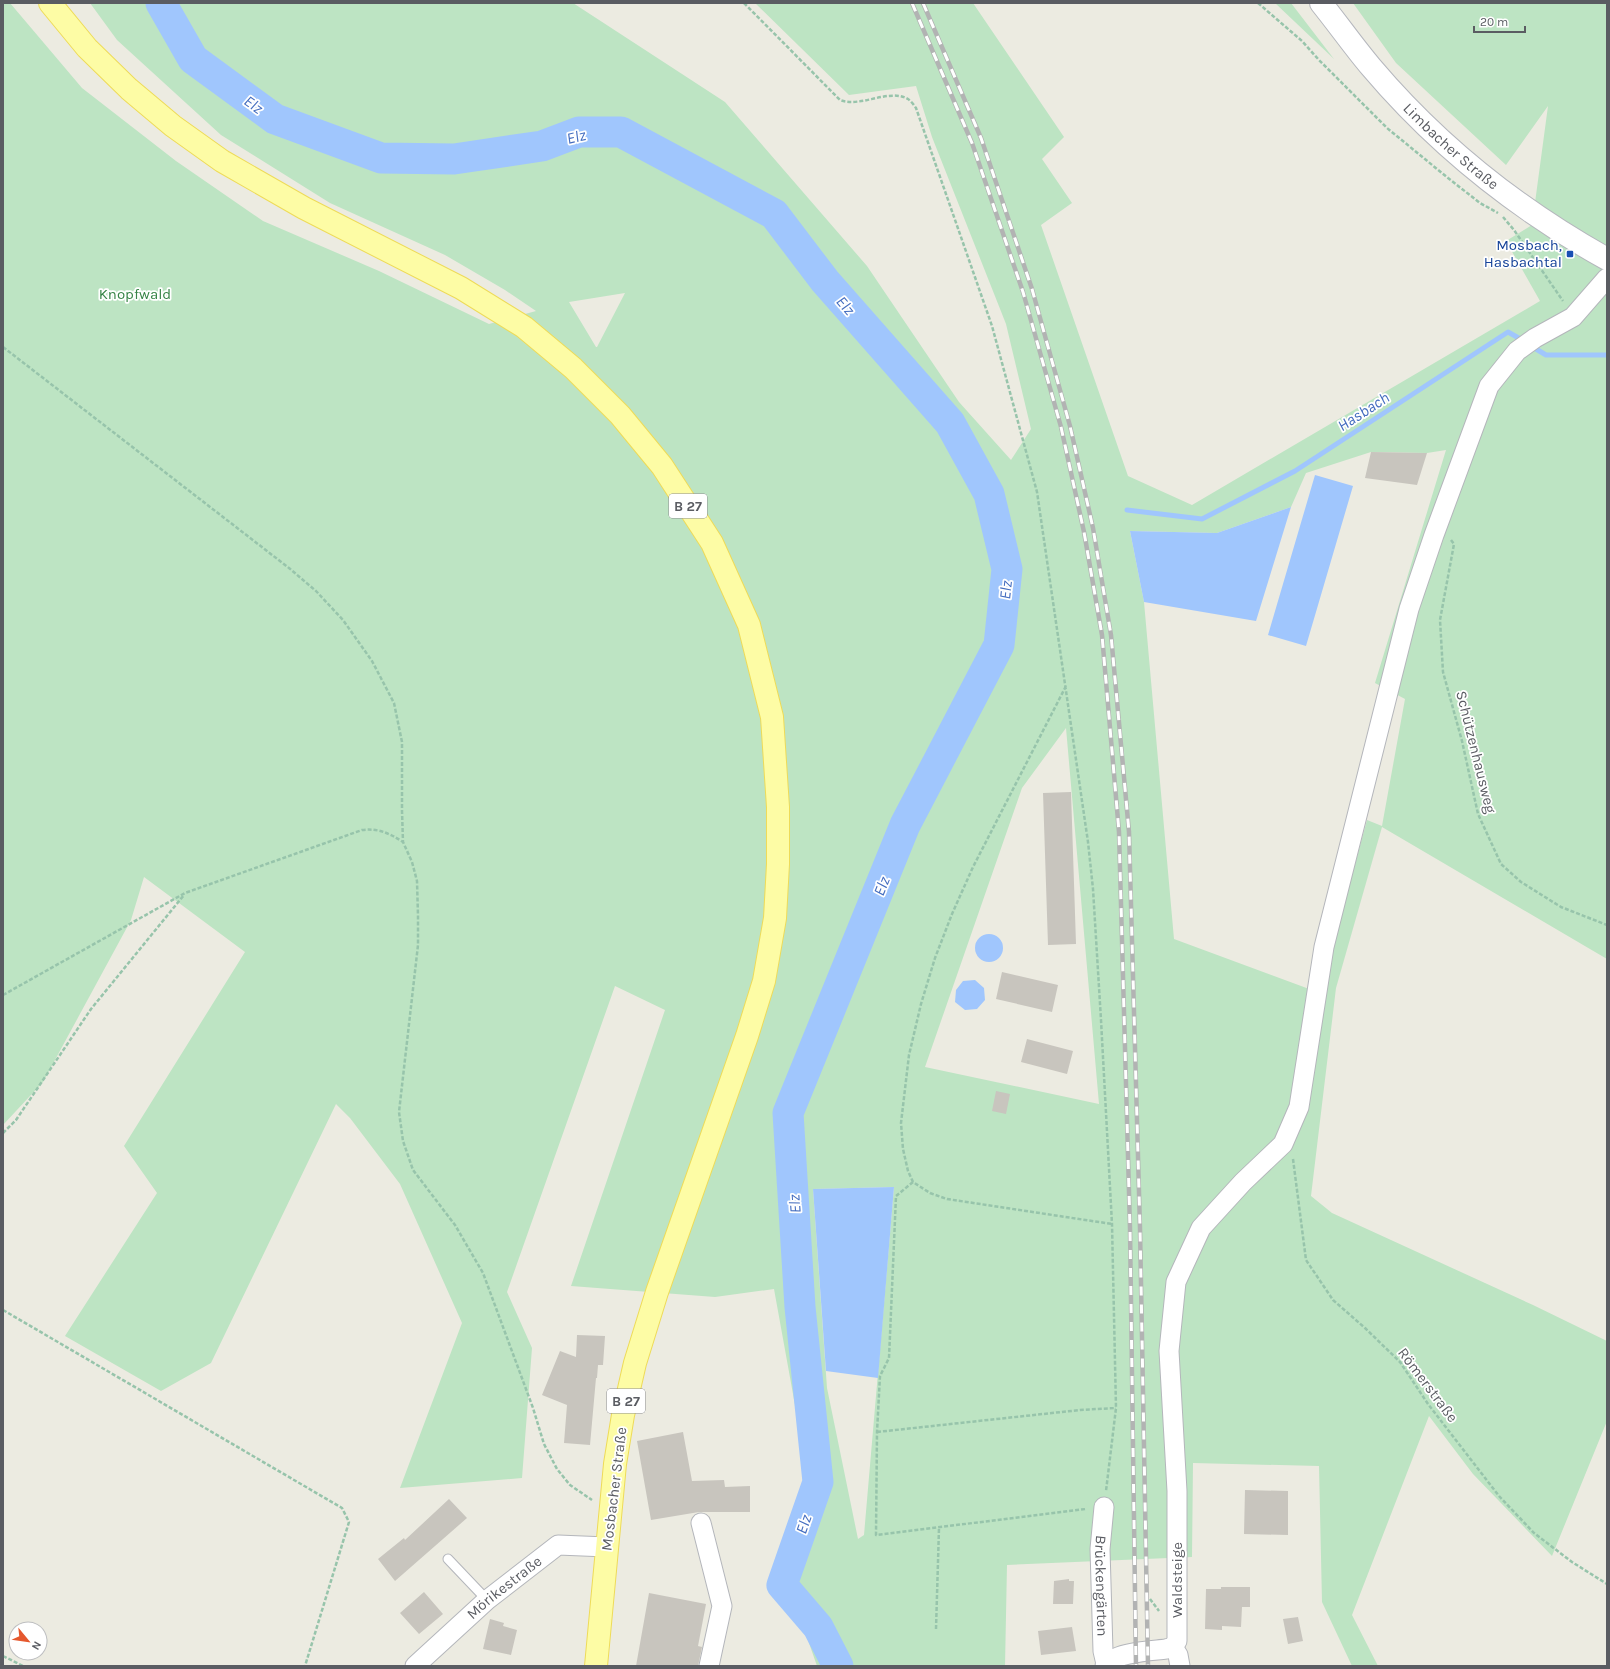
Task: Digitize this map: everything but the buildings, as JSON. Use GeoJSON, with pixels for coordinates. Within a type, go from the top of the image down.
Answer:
{"type":"FeatureCollection","features":[{"type":"Feature","properties":{"kind":"main road","name":"Mosbacher Straße"},"geometry":{"type":"LineString","coordinates":[[50,3],[87,48],[129,89],[173,126],[222,161],[304,208],[462,288],[524,327],[573,368],[620,415],[662,466],[712,542],[749,624],[772,717],[778,807],[778,864],[775,910],[764,981],[748,1036],[657,1292],[636,1363],[623,1415],[615,1464],[596,1666]]}},
{"type":"Feature","properties":{"kind":"main road","name":"Limbacher Straße"},"geometry":{"type":"LineString","coordinates":[[1321,3],[1371,68],[1426,126],[1473,168],[1522,206],[1607,259]]}},
{"type":"Feature","properties":{"kind":"street"},"geometry":{"type":"LineString","coordinates":[[1283,1144],[1299,1107],[1326,939],[1409,609],[1489,386],[1517,351],[1536,338],[1574,317],[1607,278]]}},
{"type":"Feature","properties":{"kind":"street","name":"Waldsteige"},"geometry":{"type":"LineString","coordinates":[[1172,1647],[1177,1641],[1177,1491],[1169,1352],[1176,1282],[1201,1228],[1243,1182],[1283,1144]]}},
{"type":"Feature","properties":{"kind":"street","name":"Brückengärten"},"geometry":{"type":"LineString","coordinates":[[1104,1507],[1100,1549],[1103,1651],[1105,1665]]}},
{"type":"Feature","properties":{"kind":"street"},"geometry":{"type":"LineString","coordinates":[[701,1523],[722,1606],[709,1666]]}},
{"type":"Feature","properties":{"kind":"street","name":"Mörikestraße"},"geometry":{"type":"LineString","coordinates":[[415,1666],[487,1600],[558,1544],[607,1547]]}},
{"type":"Feature","properties":{"kind":"street"},"geometry":{"type":"LineString","coordinates":[[1105,1665],[1110,1660],[1120,1656],[1172,1647],[1178,1655],[1180,1666]]}},
{"type":"Feature","properties":{"kind":"lane"},"geometry":{"type":"LineString","coordinates":[[448,1558],[487,1600]]}},
{"type":"Feature","properties":{"kind":"path"},"geometry":{"type":"LineString","coordinates":[[744,3],[840,100],[852,103],[897,95],[909,99],[916,108],[992,326],[1037,492],[1066,686],[1093,889],[1112,1224],[1116,1408],[1104,1507],[876,1535],[877,1432],[880,1376],[889,1358],[896,1196],[913,1182]]}},
{"type":"Feature","properties":{"kind":"path"},"geometry":{"type":"LineString","coordinates":[[1258,3],[1302,41],[1318,60],[1386,128],[1475,198],[1503,217],[1514,230],[1574,317]]}},
{"type":"Feature","properties":{"kind":"path"},"geometry":{"type":"LineString","coordinates":[[3,347],[289,568],[316,591],[343,620],[372,661],[394,703],[402,742],[403,842],[412,862],[416,881],[418,938],[400,1112],[403,1141],[414,1170],[455,1225],[483,1273],[533,1408],[544,1444],[557,1469],[570,1485],[610,1512]]}},
{"type":"Feature","properties":{"kind":"path","name":"Schützenhausweg"},"geometry":{"type":"LineString","coordinates":[[1437,528],[1454,544],[1440,620],[1444,672],[1462,741],[1478,814],[1501,864],[1521,882],[1561,907],[1607,924]]}},
{"type":"Feature","properties":{"kind":"path"},"geometry":{"type":"LineString","coordinates":[[1066,686],[973,867],[952,914],[932,966],[909,1055],[901,1123],[903,1149],[908,1172],[913,1182],[930,1193],[947,1198],[1112,1224]]}},
{"type":"Feature","properties":{"kind":"path"},"geometry":{"type":"LineString","coordinates":[[3,995],[185,894],[362,830],[374,829],[384,831],[403,842]]}},
{"type":"Feature","properties":{"kind":"path"},"geometry":{"type":"LineString","coordinates":[[3,1133],[16,1120],[91,1009],[185,894]]}},
{"type":"Feature","properties":{"kind":"path","name":"Römerstraße"},"geometry":{"type":"LineString","coordinates":[[1283,1144],[1293,1159],[1306,1260],[1333,1300],[1400,1362],[1428,1404],[1495,1490],[1534,1533],[1572,1562],[1607,1584]]}},
{"type":"Feature","properties":{"kind":"path"},"geometry":{"type":"LineString","coordinates":[[3,1310],[342,1508],[349,1522],[306,1666]]}},
{"type":"Feature","properties":{"kind":"path"},"geometry":{"type":"LineString","coordinates":[[877,1432],[1080,1410],[1116,1408]]}},
{"type":"Feature","properties":{"kind":"path"},"geometry":{"type":"LineString","coordinates":[[936,1629],[939,1528]]}},
{"type":"Feature","properties":{"kind":"path"},"geometry":{"type":"LineString","coordinates":[[3,1656],[23,1666]]}},
{"type":"Feature","properties":{"kind":"green space","name":"Knopfwald"},"geometry":{"type":"Polygon","coordinates":[[[3,3],[10,3],[82,88],[176,161],[263,221],[379,271],[489,324],[536,311],[505,290],[445,255],[330,203],[221,135],[117,40],[90,3],[573,3],[725,102],[867,266],[959,402],[1011,460],[1031,429],[1006,324],[932,137],[916,86],[849,95],[755,3],[973,3],[1064,137],[1042,159],[1072,203],[1041,225],[1128,476],[1192,505],[1540,301],[1506,241],[1532,225],[1548,106],[1506,165],[1396,63],[1353,3],[1607,3],[1607,959],[1382,827],[1336,988],[1311,1196],[1332,1213],[1533,1305],[1607,1341],[1607,1421],[1552,1556],[1473,1474],[1429,1416],[1352,1615],[1378,1666],[1352,1666],[1322,1602],[1319,1466],[1193,1463],[1192,1557],[1007,1565],[1005,1666],[817,1666],[785,1574],[808,1477],[774,1289],[715,1297],[571,1286],[665,1010],[615,986],[507,1292],[532,1348],[522,1478],[400,1488],[462,1323],[400,1184],[350,1118],[336,1104],[211,1363],[161,1391],[65,1336],[157,1193],[124,1146],[245,952],[144,877],[131,920],[43,1082],[3,1125],[3,3]],[[625,293],[569,302],[597,347],[625,293]],[[1446,450],[1427,453],[1371,452],[1306,473],[1291,507],[1217,533],[1130,531],[1144,602],[1174,939],[1320,993],[1367,820],[1382,826],[1405,699],[1375,683],[1446,450]],[[1066,728],[1022,788],[925,1067],[1099,1104],[1066,728]],[[894,1187],[813,1189],[827,1388],[858,1539],[864,1535],[894,1187]]]}},
{"type":"Feature","properties":{"kind":"green space"},"geometry":{"type":"Polygon","coordinates":[[[1275,3],[1291,3],[1334,59],[1275,3]]]}},
{"type":"Feature","properties":{"kind":"water"},"geometry":{"type":"Polygon","coordinates":[[[1315,475],[1353,486],[1306,646],[1268,635],[1315,475]]]}},
{"type":"Feature","properties":{"kind":"water"},"geometry":{"type":"Polygon","coordinates":[[[1291,507],[1256,621],[1144,602],[1130,531],[1217,533],[1291,507]]]}},
{"type":"Feature","properties":{"kind":"water"},"geometry":{"type":"Polygon","coordinates":[[[989,934],[999,938],[1003,948],[999,958],[989,962],[979,958],[975,948],[979,938],[989,934]]]}},
{"type":"Feature","properties":{"kind":"water"},"geometry":{"type":"Polygon","coordinates":[[[975,980],[984,988],[985,1000],[977,1009],[965,1010],[955,1002],[956,990],[963,981],[975,980]]]}},
{"type":"Feature","properties":{"kind":"water"},"geometry":{"type":"Polygon","coordinates":[[[894,1187],[878,1378],[826,1371],[813,1189],[894,1187]]]}},
{"type":"Feature","properties":{"kind":"waterway","name":"Elz"},"geometry":{"type":"LineString","coordinates":[[161,3],[193,59],[275,119],[381,158],[454,159],[542,146],[579,132],[621,132],[774,214],[825,281],[950,423],[989,494],[1007,569],[999,645],[905,825],[788,1113],[800,1307],[818,1482],[782,1585],[818,1627],[838,1666]]}},
{"type":"Feature","properties":{"kind":"waterway","name":"Hasbach"},"geometry":{"type":"LineString","coordinates":[[1127,510],[1202,519],[1295,471],[1508,332],[1524,341]]}},
{"type":"Feature","properties":{"kind":"waterway","name":"Hasbach"},"geometry":{"type":"LineString","coordinates":[[1531,346],[1546,355],[1607,355]]}},
{"type":"Feature","properties":{"kind":"railway"},"geometry":{"type":"LineString","coordinates":[[912,3],[972,143],[1023,292],[1061,427],[1084,532],[1102,635],[1119,832],[1130,1228],[1136,1666]]}},
{"type":"Feature","properties":{"kind":"railway"},"geometry":{"type":"LineString","coordinates":[[923,3],[981,138],[1032,289],[1070,426],[1093,528],[1111,635],[1129,832],[1140,1228],[1148,1666]]}},
{"type":"Feature","properties":{"kind":"place","name":"Mosbach, Hasbachtal"},"geometry":{"type":"Point","coordinates":[1570,254]}}]}
